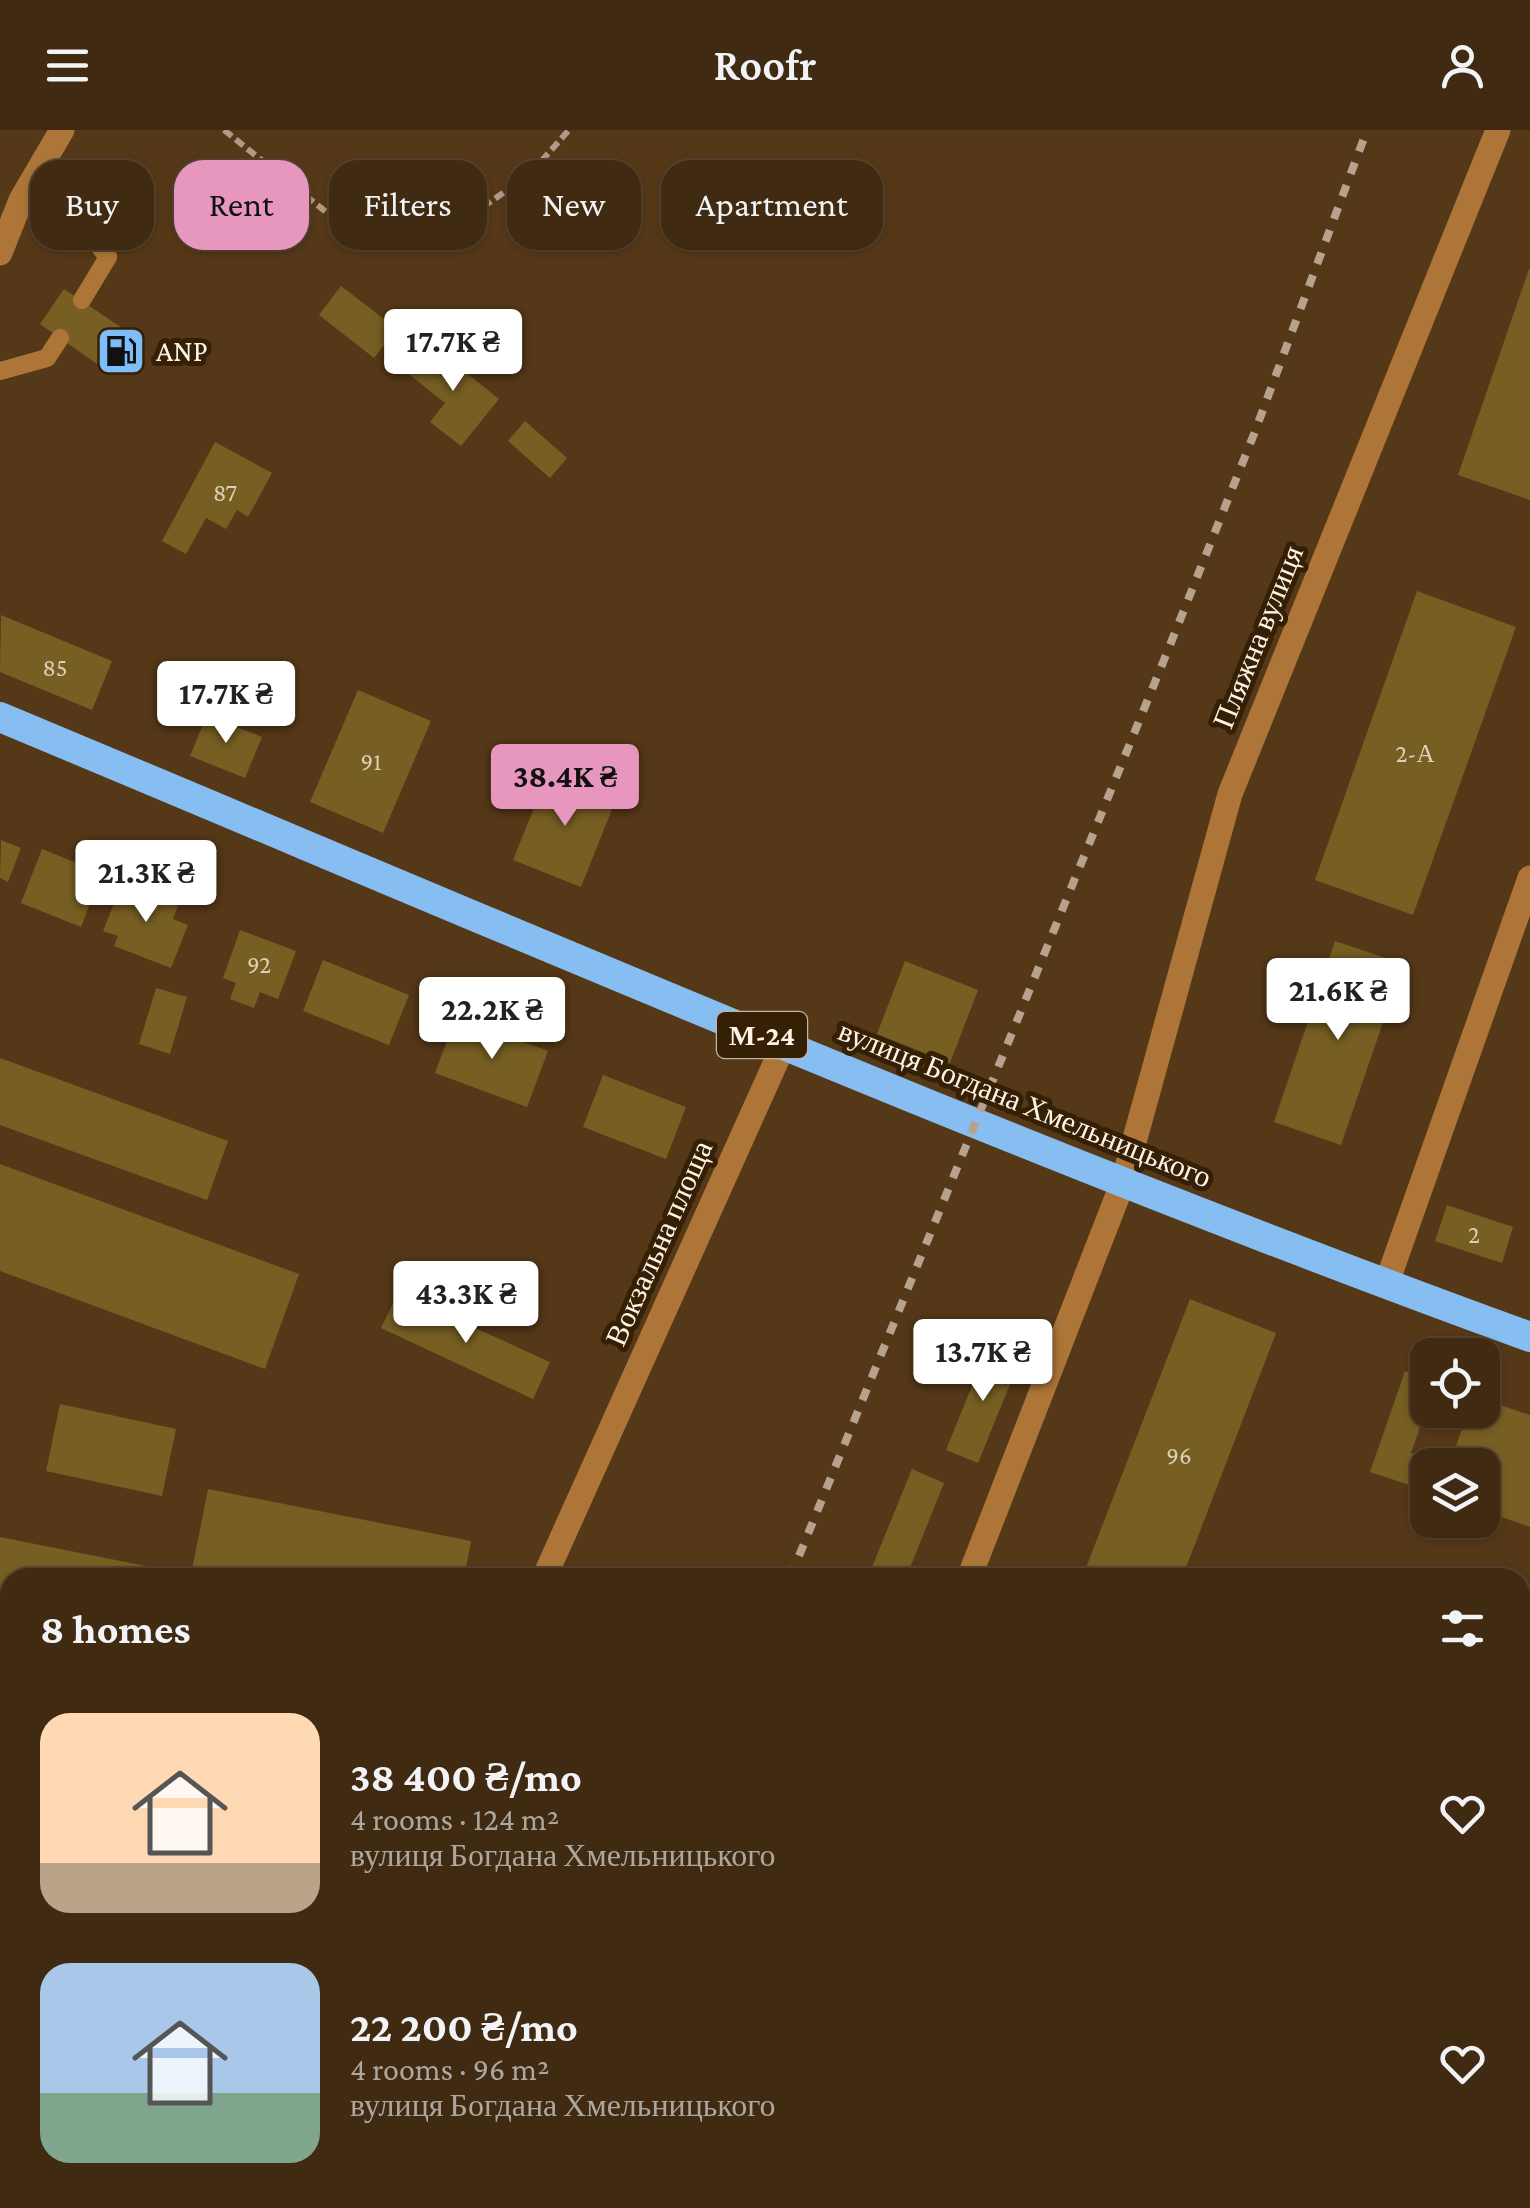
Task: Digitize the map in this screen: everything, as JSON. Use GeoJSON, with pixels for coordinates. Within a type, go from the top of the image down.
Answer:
{"type":"FeatureCollection","features":[{"type":"Feature","properties":{"kind":"highway","name":"вулиця Богдана Хмельницького"},"geometry":{"type":"LineString","coordinates":[[0,717],[1123,1182],[1530,1337]]}},
{"type":"Feature","properties":{"kind":"street"},"geometry":{"type":"LineString","coordinates":[[0,253],[21,200],[62,130]]}},
{"type":"Feature","properties":{"kind":"street","name":"Пляжна вулиця"},"geometry":{"type":"LineString","coordinates":[[974,1568],[1123,1182],[1230,794],[1498,130]]}},
{"type":"Feature","properties":{"kind":"street"},"geometry":{"type":"LineString","coordinates":[[1386,1285],[1530,878]]}},
{"type":"Feature","properties":{"kind":"street","name":"Вокзальна площа"},"geometry":{"type":"LineString","coordinates":[[548,1568],[784,1044]]}},
{"type":"Feature","properties":{"kind":"lane"},"geometry":{"type":"LineString","coordinates":[[21,200],[72,214],[108,257],[82,300]]}},
{"type":"Feature","properties":{"kind":"lane"},"geometry":{"type":"LineString","coordinates":[[0,371],[47,358],[60,338]]}},
{"type":"Feature","properties":{"kind":"path"},"geometry":{"type":"LineString","coordinates":[[224,130],[341,224],[447,232],[530,174],[570,130]]}},
{"type":"Feature","properties":{"kind":"building"},"geometry":{"type":"Polygon","coordinates":[[[1530,269],[1530,500],[1458,475],[1530,269]]]}},
{"type":"Feature","properties":{"kind":"building"},"geometry":{"type":"Polygon","coordinates":[[[341,286],[397,329],[374,358],[319,315],[341,286]]]}},
{"type":"Feature","properties":{"kind":"building"},"geometry":{"type":"Polygon","coordinates":[[[64,289],[122,328],[118,334],[138,347],[124,368],[104,354],[97,364],[40,324],[64,289]]]}},
{"type":"Feature","properties":{"kind":"building"},"geometry":{"type":"Polygon","coordinates":[[[429,343],[499,399],[461,446],[430,422],[445,403],[406,372],[429,343]]]}},
{"type":"Feature","properties":{"kind":"building"},"geometry":{"type":"Polygon","coordinates":[[[525,421],[567,458],[550,478],[508,441],[525,421]]]}},
{"type":"Feature","properties":{"kind":"building"},"geometry":{"type":"Polygon","coordinates":[[[215,442],[272,473],[248,517],[237,510],[226,529],[206,518],[186,554],[162,541],[215,442]]]}},
{"type":"Feature","properties":{"kind":"building"},"geometry":{"type":"Polygon","coordinates":[[[1417,591],[1516,627],[1413,915],[1315,880],[1417,591]]]}},
{"type":"Feature","properties":{"kind":"building"},"geometry":{"type":"Polygon","coordinates":[[[1,615],[112,661],[92,710],[0,672],[1,615]]]}},
{"type":"Feature","properties":{"kind":"building"},"geometry":{"type":"Polygon","coordinates":[[[358,690],[431,721],[383,833],[310,802],[358,690]]]}},
{"type":"Feature","properties":{"kind":"building"},"geometry":{"type":"Polygon","coordinates":[[[207,715],[262,737],[245,778],[190,756],[207,715]]]}},
{"type":"Feature","properties":{"kind":"building"},"geometry":{"type":"Polygon","coordinates":[[[549,771],[616,799],[581,887],[513,860],[549,771]]]}},
{"type":"Feature","properties":{"kind":"building"},"geometry":{"type":"Polygon","coordinates":[[[1,840],[21,848],[8,882],[0,878],[1,840]]]}},
{"type":"Feature","properties":{"kind":"building"},"geometry":{"type":"Polygon","coordinates":[[[42,849],[102,873],[81,927],[21,903],[42,849]]]}},
{"type":"Feature","properties":{"kind":"building"},"geometry":{"type":"Polygon","coordinates":[[[123,881],[179,903],[173,919],[188,925],[171,968],[114,946],[118,936],[103,931],[123,881]]]}},
{"type":"Feature","properties":{"kind":"building"},"geometry":{"type":"Polygon","coordinates":[[[240,930],[296,951],[278,999],[260,992],[254,1008],[230,999],[236,983],[223,978],[240,930]]]}},
{"type":"Feature","properties":{"kind":"building"},"geometry":{"type":"Polygon","coordinates":[[[1335,941],[1403,964],[1341,1145],[1274,1122],[1335,941]]]}},
{"type":"Feature","properties":{"kind":"building"},"geometry":{"type":"Polygon","coordinates":[[[323,960],[409,995],[389,1045],[303,1011],[323,960]]]}},
{"type":"Feature","properties":{"kind":"building"},"geometry":{"type":"Polygon","coordinates":[[[905,961],[978,990],[950,1063],[877,1034],[905,961]]]}},
{"type":"Feature","properties":{"kind":"building"},"geometry":{"type":"Polygon","coordinates":[[[156,988],[187,997],[170,1054],[139,1044],[156,988]]]}},
{"type":"Feature","properties":{"kind":"building"},"geometry":{"type":"Polygon","coordinates":[[[456,1017],[548,1051],[527,1107],[435,1073],[456,1017]]]}},
{"type":"Feature","properties":{"kind":"building"},"geometry":{"type":"Polygon","coordinates":[[[0,1058],[228,1141],[207,1200],[0,1125],[0,1058]]]}},
{"type":"Feature","properties":{"kind":"building"},"geometry":{"type":"Polygon","coordinates":[[[603,1075],[686,1107],[666,1159],[583,1127],[603,1075]]]}},
{"type":"Feature","properties":{"kind":"building"},"geometry":{"type":"Polygon","coordinates":[[[0,1164],[299,1274],[265,1369],[0,1271],[0,1164]]]}},
{"type":"Feature","properties":{"kind":"building"},"geometry":{"type":"Polygon","coordinates":[[[1447,1205],[1513,1227],[1502,1263],[1435,1241],[1447,1205]]]}},
{"type":"Feature","properties":{"kind":"building"},"geometry":{"type":"Polygon","coordinates":[[[398,1293],[550,1362],[533,1399],[381,1328],[398,1293]]]}},
{"type":"Feature","properties":{"kind":"building"},"geometry":{"type":"Polygon","coordinates":[[[1190,1299],[1276,1333],[1186,1568],[1086,1568],[1190,1299]]]}},
{"type":"Feature","properties":{"kind":"building"},"geometry":{"type":"Polygon","coordinates":[[[989,1344],[1021,1357],[978,1463],[946,1450],[989,1344]]]}},
{"type":"Feature","properties":{"kind":"building"},"geometry":{"type":"Polygon","coordinates":[[[1405,1371],[1410,1373],[1410,1428],[1420,1428],[1410,1448],[1410,1485],[1370,1472],[1405,1371]]]}},
{"type":"Feature","properties":{"kind":"building"},"geometry":{"type":"Polygon","coordinates":[[[60,1404],[176,1429],[162,1496],[46,1471],[60,1404]]]}},
{"type":"Feature","properties":{"kind":"building"},"geometry":{"type":"Polygon","coordinates":[[[1500,1405],[1530,1415],[1530,1527],[1500,1516],[1500,1448],[1456,1448],[1462,1428],[1500,1428],[1500,1405]]]}},
{"type":"Feature","properties":{"kind":"building"},"geometry":{"type":"Polygon","coordinates":[[[912,1469],[944,1483],[910,1568],[872,1567],[912,1469]]]}},
{"type":"Feature","properties":{"kind":"building"},"geometry":{"type":"Polygon","coordinates":[[[208,1489],[471,1541],[466,1568],[192,1568],[208,1489]]]}},
{"type":"Feature","properties":{"kind":"building"},"geometry":{"type":"Polygon","coordinates":[[[0,1537],[156,1568],[0,1568],[0,1537]]]}},
{"type":"Feature","properties":{"kind":"railway"},"geometry":{"type":"LineString","coordinates":[[794,1568],[1166,655],[1254,434],[1367,130]]}},
{"type":"Feature","properties":{"kind":"place","name":"ANP"},"geometry":{"type":"Point","coordinates":[121,351]}}]}
